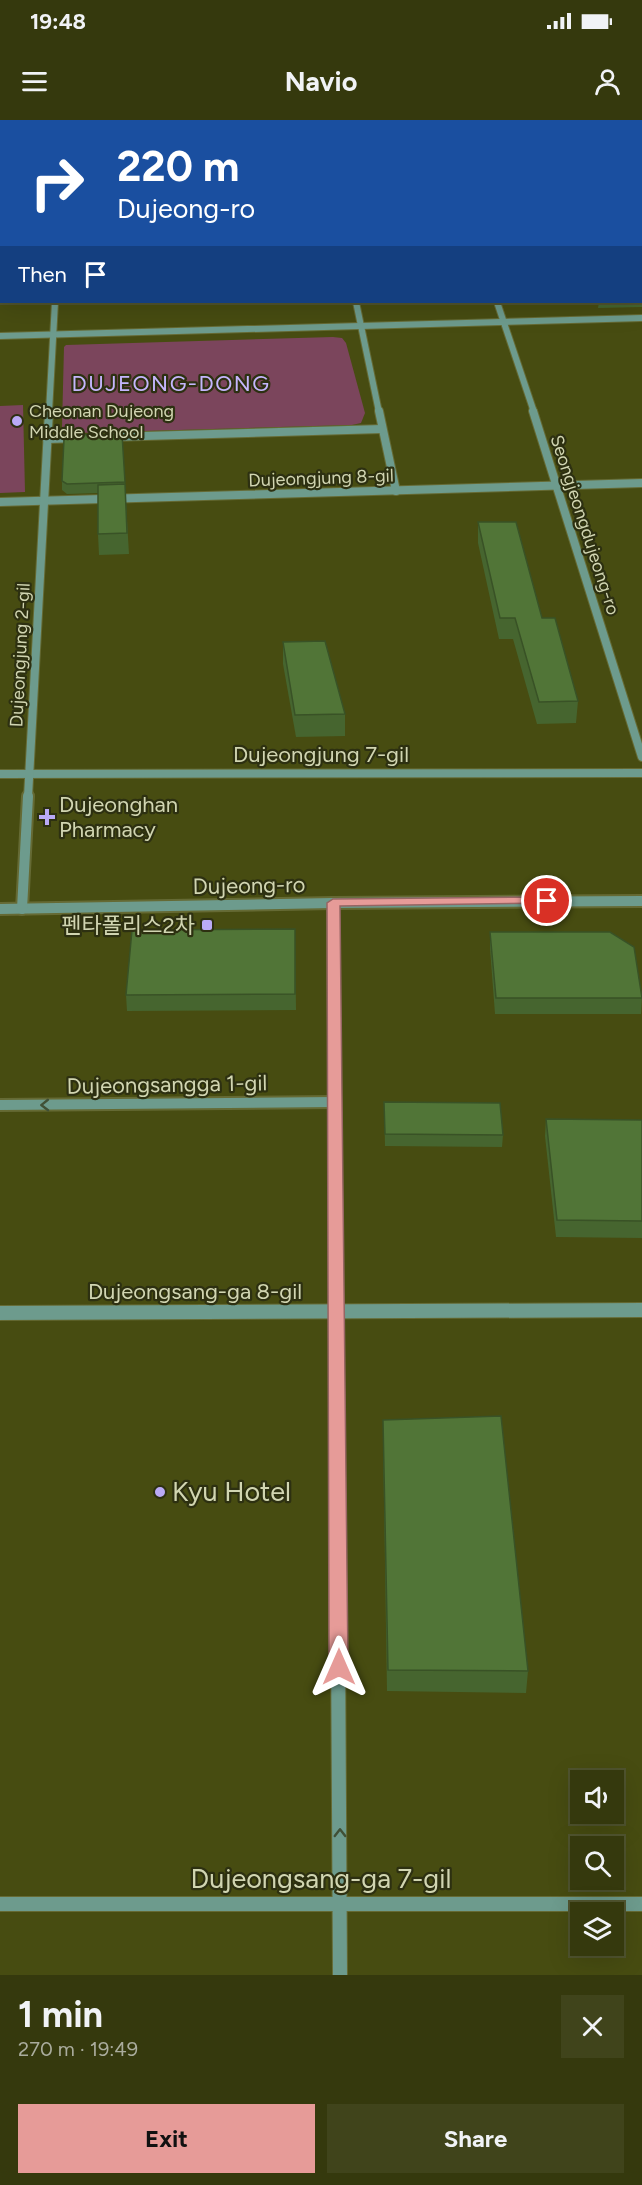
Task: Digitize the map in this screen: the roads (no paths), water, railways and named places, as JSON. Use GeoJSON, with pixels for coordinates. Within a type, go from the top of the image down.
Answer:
{"type":"FeatureCollection","features":[{"type":"Feature","properties":{"kind":"main road"},"geometry":{"type":"LineString","coordinates":[[0,120],[6,120]]}},
{"type":"Feature","properties":{"kind":"street","name":"Dujeongjung 2-gil"},"geometry":{"type":"LineString","coordinates":[[22,909],[54,303]]}},
{"type":"Feature","properties":{"kind":"street"},"geometry":{"type":"LineString","coordinates":[[356,303],[396,491]]}},
{"type":"Feature","properties":{"kind":"street","name":"Seongjeongdujeong-ro"},"geometry":{"type":"LineString","coordinates":[[497,303],[558,486],[642,758]]}},
{"type":"Feature","properties":{"kind":"street"},"geometry":{"type":"LineString","coordinates":[[0,336],[642,318]]}},
{"type":"Feature","properties":{"kind":"street"},"geometry":{"type":"LineString","coordinates":[[107,437],[382,429]]}},
{"type":"Feature","properties":{"kind":"street"},"geometry":{"type":"LineString","coordinates":[[47,439],[83,438]]}},
{"type":"Feature","properties":{"kind":"street","name":"Dujeongjung 8-gil"},"geometry":{"type":"LineString","coordinates":[[0,502],[642,483]]}},
{"type":"Feature","properties":{"kind":"street","name":"Dujeongjung 7-gil"},"geometry":{"type":"LineString","coordinates":[[0,774],[642,773]]}},
{"type":"Feature","properties":{"kind":"street","name":"Dujeong-ro"},"geometry":{"type":"LineString","coordinates":[[0,909],[333,903],[642,901]]}},
{"type":"Feature","properties":{"kind":"street"},"geometry":{"type":"LineString","coordinates":[[333,903],[340,1975]]}},
{"type":"Feature","properties":{"kind":"street","name":"Dujeongsangga 1-gil"},"geometry":{"type":"LineString","coordinates":[[0,1105],[335,1102]]}},
{"type":"Feature","properties":{"kind":"street","name":"Dujeongsang-ga 8-gil"},"geometry":{"type":"LineString","coordinates":[[0,1313],[642,1310]]}},
{"type":"Feature","properties":{"kind":"street","name":"Dujeongsang-ga 7-gil"},"geometry":{"type":"LineString","coordinates":[[0,1904],[642,1904]]}},
{"type":"Feature","properties":{"kind":"place","name":"Cheonan Dujeong Middle School"},"geometry":{"type":"Point","coordinates":[17,421]}},
{"type":"Feature","properties":{"kind":"place","name":"Dujeonghan Pharmacy"},"geometry":{"type":"Point","coordinates":[47,817]}},
{"type":"Feature","properties":{"kind":"place","name":"펜타폴리스2차"},"geometry":{"type":"Point","coordinates":[207,925]}},
{"type":"Feature","properties":{"kind":"place","name":"Kyu Hotel"},"geometry":{"type":"Point","coordinates":[160,1492]}},
{"type":"Feature","properties":{"kind":"district","name":"DUJEONG-DONG"},"geometry":{"type":"Point","coordinates":[171,383]}}]}
